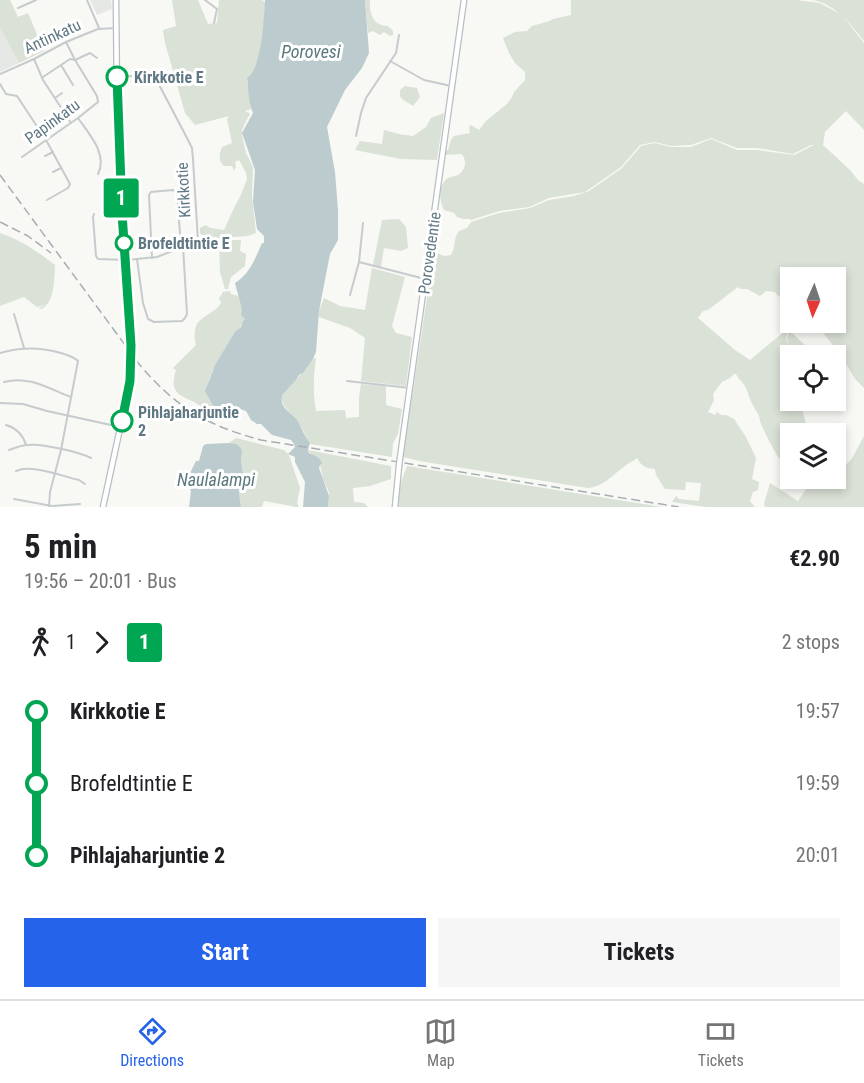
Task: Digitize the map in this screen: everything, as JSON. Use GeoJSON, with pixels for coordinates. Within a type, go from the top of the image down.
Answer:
{"type":"FeatureCollection","features":[{"type":"Feature","properties":{"kind":"street"},"geometry":{"type":"LineString","coordinates":[[18,8],[36,0]]}},
{"type":"Feature","properties":{"kind":"street"},"geometry":{"type":"LineString","coordinates":[[87,0],[99,28]]}},
{"type":"Feature","properties":{"kind":"street"},"geometry":{"type":"LineString","coordinates":[[103,507],[128,394],[131,365],[117,77],[116,0]]}},
{"type":"Feature","properties":{"kind":"street"},"geometry":{"type":"LineString","coordinates":[[205,0],[217,9],[214,23]]}},
{"type":"Feature","properties":{"kind":"street","name":"Porovedentie"},"geometry":{"type":"LineString","coordinates":[[395,507],[464,0]]}},
{"type":"Feature","properties":{"kind":"street","name":"Antinkatu"},"geometry":{"type":"LineString","coordinates":[[0,74],[99,28],[116,28]]}},
{"type":"Feature","properties":{"kind":"street"},"geometry":{"type":"LineString","coordinates":[[356,136],[366,98],[396,53],[399,35]]}},
{"type":"Feature","properties":{"kind":"street","name":"Papinkatu"},"geometry":{"type":"LineString","coordinates":[[22,157],[98,102],[98,98],[66,42]]}},
{"type":"Feature","properties":{"kind":"street"},"geometry":{"type":"LineString","coordinates":[[42,78],[70,59],[75,60],[90,53],[97,58]]}},
{"type":"Feature","properties":{"kind":"street"},"geometry":{"type":"LineString","coordinates":[[34,59],[42,78],[71,123]]}},
{"type":"Feature","properties":{"kind":"street"},"geometry":{"type":"LineString","coordinates":[[390,61],[424,80],[452,87]]}},
{"type":"Feature","properties":{"kind":"street"},"geometry":{"type":"LineString","coordinates":[[61,65],[73,85]]}},
{"type":"Feature","properties":{"kind":"street","name":"Kirkkotie"},"geometry":{"type":"LineString","coordinates":[[117,77],[148,75],[155,77],[192,148],[198,241],[182,247]]}},
{"type":"Feature","properties":{"kind":"street"},"geometry":{"type":"LineString","coordinates":[[0,84],[6,94],[17,96],[46,140],[70,186],[47,200]]}},
{"type":"Feature","properties":{"kind":"street"},"geometry":{"type":"LineString","coordinates":[[55,98],[62,93]]}},
{"type":"Feature","properties":{"kind":"street"},"geometry":{"type":"LineString","coordinates":[[78,118],[98,148],[100,169],[98,174]]}},
{"type":"Feature","properties":{"kind":"street"},"geometry":{"type":"LineString","coordinates":[[45,156],[53,152]]}},
{"type":"Feature","properties":{"kind":"street"},"geometry":{"type":"LineString","coordinates":[[53,172],[61,168]]}},
{"type":"Feature","properties":{"kind":"street"},"geometry":{"type":"LineString","coordinates":[[136,259],[148,319],[154,322],[182,321],[187,314],[178,193],[176,191],[153,191],[150,194],[152,258]]}},
{"type":"Feature","properties":{"kind":"street"},"geometry":{"type":"LineString","coordinates":[[94,214],[99,260],[152,258],[164,256],[182,247]]}},
{"type":"Feature","properties":{"kind":"street"},"geometry":{"type":"LineString","coordinates":[[350,295],[358,262],[363,223]]}},
{"type":"Feature","properties":{"kind":"street"},"geometry":{"type":"LineString","coordinates":[[358,262],[426,279]]}},
{"type":"Feature","properties":{"kind":"street"},"geometry":{"type":"LineString","coordinates":[[14,314],[24,348]]}},
{"type":"Feature","properties":{"kind":"street"},"geometry":{"type":"LineString","coordinates":[[0,353],[24,348],[49,350],[77,359],[79,365],[50,492],[49,506]]}},
{"type":"Feature","properties":{"kind":"street"},"geometry":{"type":"LineString","coordinates":[[4,382],[18,380],[33,382],[52,388],[71,398]]}},
{"type":"Feature","properties":{"kind":"street"},"geometry":{"type":"LineString","coordinates":[[347,381],[410,388]]}},
{"type":"Feature","properties":{"kind":"street"},"geometry":{"type":"LineString","coordinates":[[0,403],[23,404],[120,427]]}},
{"type":"Feature","properties":{"kind":"street"},"geometry":{"type":"LineString","coordinates":[[6,425],[22,436],[26,445]]}},
{"type":"Feature","properties":{"kind":"street"},"geometry":{"type":"LineString","coordinates":[[9,450],[26,445],[37,445],[91,458]]}},
{"type":"Feature","properties":{"kind":"street"},"geometry":{"type":"LineString","coordinates":[[16,471],[31,468],[79,480],[85,484]]}},
{"type":"Feature","properties":{"kind":"street"},"geometry":{"type":"LineString","coordinates":[[14,499],[49,506],[80,504]]}},
{"type":"Feature","properties":{"kind":"shaded area"},"geometry":{"type":"Polygon","coordinates":[[[0,0],[10,0],[18,17],[28,13],[44,51],[19,63],[0,28],[0,0]]]}},
{"type":"Feature","properties":{"kind":"shaded area"},"geometry":{"type":"Polygon","coordinates":[[[90,0],[111,0],[112,9],[97,15],[90,0]]]}},
{"type":"Feature","properties":{"kind":"shaded area"},"geometry":{"type":"Polygon","coordinates":[[[172,0],[198,0],[208,24],[217,23],[219,0],[262,0],[265,2],[259,54],[247,81],[251,109],[245,111],[250,114],[242,130],[246,153],[253,167],[252,196],[256,233],[248,236],[205,239],[200,233],[200,228],[205,225],[224,230],[247,179],[239,160],[235,162],[234,171],[232,166],[224,166],[220,160],[222,147],[232,143],[227,119],[229,116],[195,125],[185,113],[163,30],[176,26],[172,0]]]}},
{"type":"Feature","properties":{"kind":"shaded area"},"geometry":{"type":"Polygon","coordinates":[[[365,0],[370,0],[370,10],[374,20],[389,27],[393,35],[390,36],[384,32],[380,35],[373,31],[368,33],[365,0]]]}},
{"type":"Feature","properties":{"kind":"shaded area"},"geometry":{"type":"Polygon","coordinates":[[[571,0],[797,0],[820,3],[842,15],[864,43],[864,130],[846,111],[825,132],[823,145],[864,184],[864,388],[855,379],[846,364],[846,345],[833,345],[823,333],[846,333],[846,267],[780,267],[780,297],[775,292],[766,291],[760,296],[738,287],[708,310],[703,311],[698,318],[750,360],[782,333],[787,333],[786,339],[789,345],[780,345],[780,411],[803,411],[806,423],[780,423],[780,459],[761,424],[746,388],[736,374],[722,382],[713,394],[714,400],[708,412],[715,415],[717,412],[734,419],[746,437],[756,458],[752,479],[759,482],[758,490],[753,492],[750,501],[755,507],[706,507],[672,502],[676,496],[679,499],[699,501],[701,483],[686,482],[685,490],[665,489],[655,469],[644,467],[637,458],[604,483],[588,488],[403,457],[433,258],[435,252],[444,256],[451,255],[459,231],[467,228],[471,222],[499,213],[530,208],[549,200],[574,196],[589,191],[622,168],[641,146],[655,143],[671,147],[691,147],[711,139],[737,150],[794,155],[814,145],[793,154],[757,148],[737,148],[711,138],[691,145],[671,146],[655,142],[640,145],[621,167],[585,192],[549,198],[529,207],[499,211],[471,220],[457,217],[454,213],[444,210],[440,198],[442,184],[448,178],[461,173],[465,162],[462,154],[444,155],[445,148],[448,150],[454,136],[470,133],[471,125],[479,130],[486,121],[507,104],[525,80],[525,72],[515,63],[503,38],[515,32],[527,31],[532,26],[571,15],[571,0]]]}},
{"type":"Feature","properties":{"kind":"shaded area"},"geometry":{"type":"Polygon","coordinates":[[[811,0],[864,0],[864,41],[834,9],[811,0]]]}},
{"type":"Feature","properties":{"kind":"shaded area"},"geometry":{"type":"Polygon","coordinates":[[[0,28],[19,63],[0,72],[0,28]]]}},
{"type":"Feature","properties":{"kind":"shaded area"},"geometry":{"type":"Polygon","coordinates":[[[405,86],[417,88],[420,97],[413,106],[400,96],[400,90],[405,86]]]}},
{"type":"Feature","properties":{"kind":"shaded area"},"geometry":{"type":"Polygon","coordinates":[[[444,113],[437,160],[401,159],[355,150],[360,141],[382,144],[384,130],[413,136],[426,127],[431,118],[444,113]]]}},
{"type":"Feature","properties":{"kind":"shaded area"},"geometry":{"type":"Polygon","coordinates":[[[399,219],[406,227],[408,248],[401,251],[384,248],[381,267],[373,265],[382,220],[399,219]]]}},
{"type":"Feature","properties":{"kind":"shaded area"},"geometry":{"type":"Polygon","coordinates":[[[0,233],[29,247],[55,265],[52,296],[47,304],[37,307],[24,297],[0,306],[0,233]]]}},
{"type":"Feature","properties":{"kind":"shaded area"},"geometry":{"type":"Polygon","coordinates":[[[219,240],[241,240],[240,251],[246,254],[245,266],[231,277],[228,289],[225,289],[220,272],[219,240]]]}},
{"type":"Feature","properties":{"kind":"shaded area"},"geometry":{"type":"Polygon","coordinates":[[[372,268],[405,277],[392,326],[396,333],[412,337],[406,386],[361,381],[365,338],[350,328],[319,317],[324,298],[340,306],[365,310],[372,268]]]}},
{"type":"Feature","properties":{"kind":"shaded area"},"geometry":{"type":"Polygon","coordinates":[[[230,291],[231,294],[238,296],[245,319],[212,371],[206,391],[213,407],[205,410],[177,392],[174,387],[176,370],[173,368],[196,345],[196,325],[218,307],[221,303],[219,298],[222,292],[230,291]]]}},
{"type":"Feature","properties":{"kind":"shaded area"},"geometry":{"type":"Polygon","coordinates":[[[788,333],[792,333],[805,345],[789,345],[788,333]]]}},
{"type":"Feature","properties":{"kind":"shaded area"},"geometry":{"type":"Polygon","coordinates":[[[316,358],[314,398],[316,411],[345,410],[346,418],[359,417],[361,384],[386,386],[386,405],[402,409],[398,434],[393,443],[392,457],[310,444],[284,404],[281,395],[316,358]]]}},
{"type":"Feature","properties":{"kind":"shaded area"},"geometry":{"type":"Polygon","coordinates":[[[864,436],[864,507],[765,507],[770,483],[798,501],[806,489],[846,489],[846,465],[864,436]]]}},
{"type":"Feature","properties":{"kind":"shaded area"},"geometry":{"type":"Polygon","coordinates":[[[236,438],[284,450],[289,455],[300,488],[297,503],[299,507],[264,501],[262,507],[241,507],[239,493],[243,473],[242,453],[236,445],[229,443],[236,438]]]}},
{"type":"Feature","properties":{"kind":"shaded area"},"geometry":{"type":"Polygon","coordinates":[[[308,450],[391,466],[391,479],[370,486],[353,488],[354,502],[364,503],[368,507],[328,507],[329,492],[320,465],[308,450]]]}},
{"type":"Feature","properties":{"kind":"shaded area"},"geometry":{"type":"Polygon","coordinates":[[[407,466],[662,507],[398,507],[400,485],[407,466]]]}},
{"type":"Feature","properties":{"kind":"water","name":"Porovesi"},"geometry":{"type":"Polygon","coordinates":[[[265,0],[365,0],[369,53],[362,68],[345,90],[327,127],[335,172],[338,240],[330,254],[319,311],[316,352],[303,373],[282,395],[283,405],[297,420],[310,443],[309,453],[322,463],[319,468],[329,496],[328,507],[303,507],[305,482],[295,462],[295,457],[288,454],[295,447],[291,440],[272,435],[261,424],[251,420],[246,411],[213,406],[205,391],[215,365],[245,319],[241,315],[242,310],[235,283],[248,270],[264,243],[264,236],[257,229],[253,202],[255,170],[242,133],[253,113],[247,78],[252,73],[259,54],[265,0]]]}},
{"type":"Feature","properties":{"kind":"water","name":"Naulalampi"},"geometry":{"type":"Polygon","coordinates":[[[236,444],[241,448],[242,453],[243,473],[239,493],[241,507],[189,507],[191,491],[187,484],[188,477],[196,461],[199,461],[203,446],[236,444]]]}},
{"type":"Feature","properties":{"kind":"railway"},"geometry":{"type":"LineString","coordinates":[[0,175],[139,364],[179,403],[209,421],[261,440],[679,507]]}},
{"type":"Feature","properties":{"kind":"railway"},"geometry":{"type":"LineString","coordinates":[[0,222],[28,236],[51,253]]}},
{"type":"Feature","properties":{"kind":"bus line","name":"1"},"geometry":{"type":"LineString","coordinates":[[117,77],[124,260],[127,272],[131,345],[130,381],[122,421]]}},
{"type":"Feature","properties":{"kind":"place","name":"Kirkkotie E"},"geometry":{"type":"Point","coordinates":[117,77]}},
{"type":"Feature","properties":{"kind":"place","name":"Brofeldtintie E"},"geometry":{"type":"Point","coordinates":[124,243]}},
{"type":"Feature","properties":{"kind":"place","name":"Pihlajaharjuntie 2"},"geometry":{"type":"Point","coordinates":[122,421]}}]}
